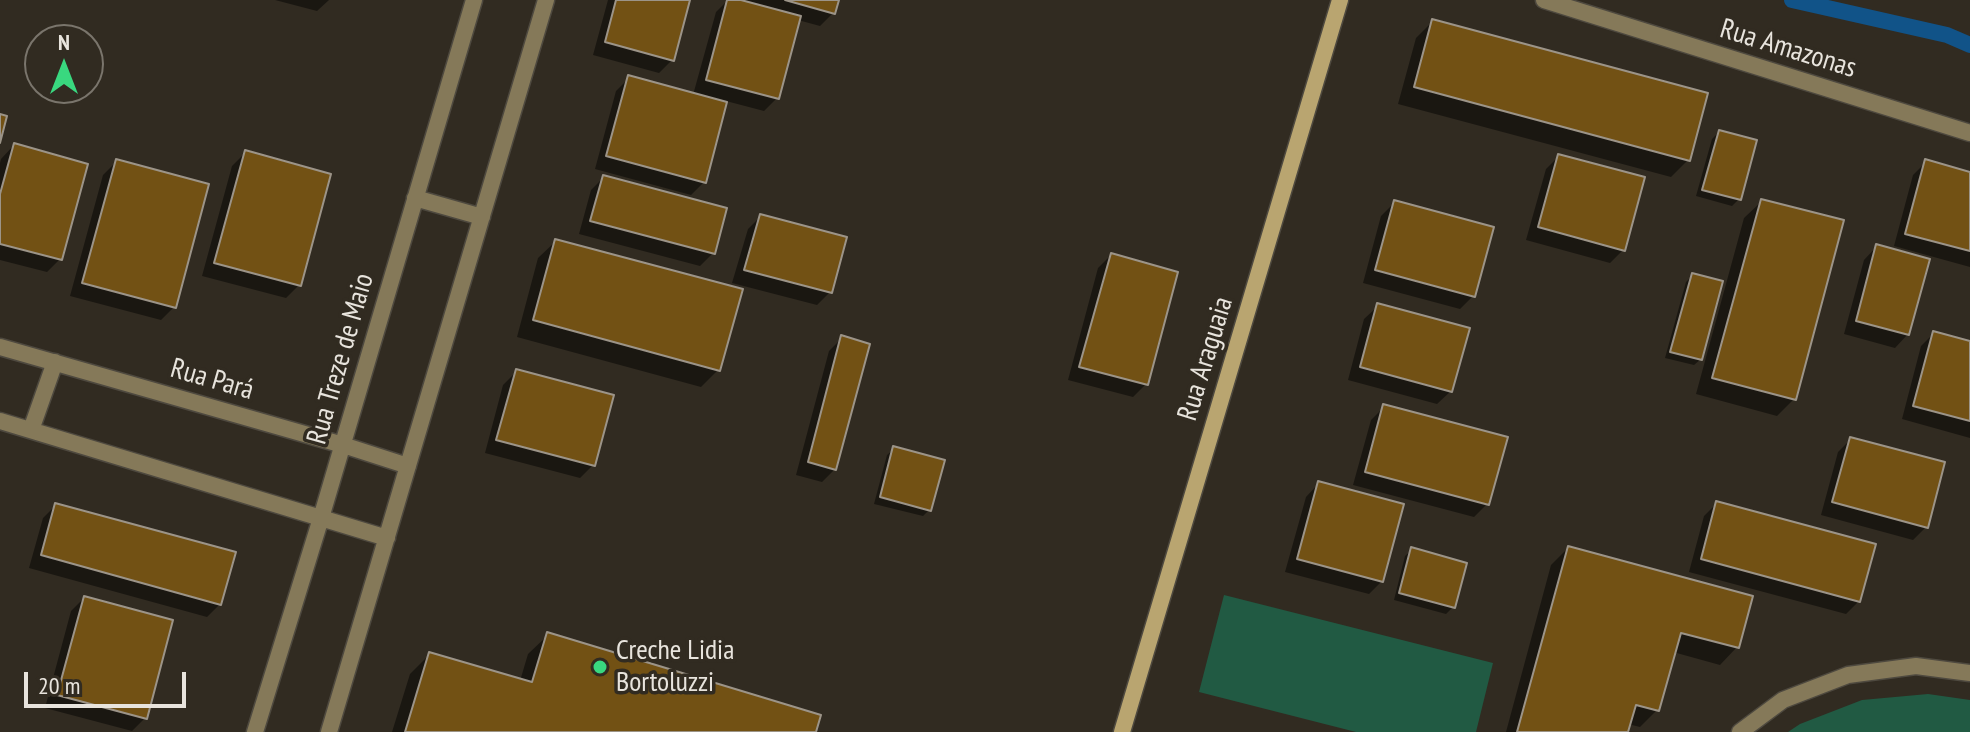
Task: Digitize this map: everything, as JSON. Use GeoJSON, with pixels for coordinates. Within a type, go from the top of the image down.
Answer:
{"type":"FeatureCollection","features":[{"type":"Feature","properties":{"kind":"street","name":"Rua Treze de Maio"},"geometry":{"type":"LineString","coordinates":[[255,732],[474,0]]}},
{"type":"Feature","properties":{"kind":"street"},"geometry":{"type":"LineString","coordinates":[[329,732],[546,0]]}},
{"type":"Feature","properties":{"kind":"street","name":"Rua Araguaia"},"geometry":{"type":"LineString","coordinates":[[1126,731],[1340,0]]}},
{"type":"Feature","properties":{"kind":"street","name":"Rua Amazonas"},"geometry":{"type":"LineString","coordinates":[[1544,0],[1970,133]]}},
{"type":"Feature","properties":{"kind":"street"},"geometry":{"type":"LineString","coordinates":[[415,198],[482,217]]}},
{"type":"Feature","properties":{"kind":"street","name":"Rua Pará"},"geometry":{"type":"LineString","coordinates":[[0,347],[408,466]]}},
{"type":"Feature","properties":{"kind":"street"},"geometry":{"type":"LineString","coordinates":[[31,430],[55,362]]}},
{"type":"Feature","properties":{"kind":"street"},"geometry":{"type":"LineString","coordinates":[[0,421],[387,538]]}},
{"type":"Feature","properties":{"kind":"street"},"geometry":{"type":"LineString","coordinates":[[1740,732],[1783,700],[1848,675],[1916,666],[1970,673]]}},
{"type":"Feature","properties":{"kind":"green space"},"geometry":{"type":"Polygon","coordinates":[[[1224,595],[1493,663],[1476,732],[1356,732],[1199,692],[1224,595]]]}},
{"type":"Feature","properties":{"kind":"green space"},"geometry":{"type":"Polygon","coordinates":[[[1928,694],[1970,700],[1970,732],[1788,732],[1800,724],[1862,700],[1928,694]]]}},
{"type":"Feature","properties":{"kind":"building"},"geometry":{"type":"Polygon","coordinates":[[[616,0],[690,0],[674,61],[605,42],[616,0]]]}},
{"type":"Feature","properties":{"kind":"building"},"geometry":{"type":"Polygon","coordinates":[[[727,0],[741,0],[801,16],[779,99],[706,80],[727,0]]]}},
{"type":"Feature","properties":{"kind":"building"},"geometry":{"type":"Polygon","coordinates":[[[785,0],[839,0],[835,14],[785,0]]]}},
{"type":"Feature","properties":{"kind":"building"},"geometry":{"type":"Polygon","coordinates":[[[1432,19],[1708,93],[1690,161],[1414,87],[1432,19]]]}},
{"type":"Feature","properties":{"kind":"building"},"geometry":{"type":"Polygon","coordinates":[[[628,75],[727,102],[706,183],[606,156],[628,75]]]}},
{"type":"Feature","properties":{"kind":"building"},"geometry":{"type":"Polygon","coordinates":[[[0,114],[7,116],[0,143],[0,114]]]}},
{"type":"Feature","properties":{"kind":"building"},"geometry":{"type":"Polygon","coordinates":[[[1719,130],[1757,140],[1741,200],[1702,190],[1719,130]]]}},
{"type":"Feature","properties":{"kind":"building"},"geometry":{"type":"Polygon","coordinates":[[[14,143],[88,164],[62,260],[0,244],[0,194],[14,143]]]}},
{"type":"Feature","properties":{"kind":"building"},"geometry":{"type":"Polygon","coordinates":[[[245,150],[331,174],[301,286],[214,263],[245,150]]]}},
{"type":"Feature","properties":{"kind":"building"},"geometry":{"type":"Polygon","coordinates":[[[1558,154],[1645,177],[1625,251],[1538,227],[1558,154]]]}},
{"type":"Feature","properties":{"kind":"building"},"geometry":{"type":"Polygon","coordinates":[[[116,159],[209,184],[176,308],[82,283],[116,159]]]}},
{"type":"Feature","properties":{"kind":"building"},"geometry":{"type":"Polygon","coordinates":[[[1925,159],[1970,172],[1970,251],[1905,234],[1925,159]]]}},
{"type":"Feature","properties":{"kind":"building"},"geometry":{"type":"Polygon","coordinates":[[[603,175],[727,208],[715,254],[590,221],[603,175]]]}},
{"type":"Feature","properties":{"kind":"building"},"geometry":{"type":"Polygon","coordinates":[[[1761,199],[1844,220],[1796,400],[1712,378],[1761,199]]]}},
{"type":"Feature","properties":{"kind":"building"},"geometry":{"type":"Polygon","coordinates":[[[1394,200],[1494,227],[1475,297],[1375,270],[1394,200]]]}},
{"type":"Feature","properties":{"kind":"building"},"geometry":{"type":"Polygon","coordinates":[[[760,214],[847,237],[832,293],[744,270],[760,214]]]}},
{"type":"Feature","properties":{"kind":"building"},"geometry":{"type":"Polygon","coordinates":[[[555,239],[743,289],[720,371],[533,320],[555,239]]]}},
{"type":"Feature","properties":{"kind":"building"},"geometry":{"type":"Polygon","coordinates":[[[1876,244],[1930,259],[1909,335],[1856,321],[1876,244]]]}},
{"type":"Feature","properties":{"kind":"building"},"geometry":{"type":"Polygon","coordinates":[[[1111,253],[1178,272],[1148,385],[1079,367],[1111,253]]]}},
{"type":"Feature","properties":{"kind":"building"},"geometry":{"type":"Polygon","coordinates":[[[1692,273],[1723,281],[1702,360],[1670,352],[1692,273]]]}},
{"type":"Feature","properties":{"kind":"building"},"geometry":{"type":"Polygon","coordinates":[[[1377,303],[1470,328],[1452,392],[1360,367],[1377,303]]]}},
{"type":"Feature","properties":{"kind":"building"},"geometry":{"type":"Polygon","coordinates":[[[1933,331],[1970,341],[1970,421],[1913,406],[1933,331]]]}},
{"type":"Feature","properties":{"kind":"building"},"geometry":{"type":"Polygon","coordinates":[[[841,335],[870,344],[836,470],[808,462],[841,335]]]}},
{"type":"Feature","properties":{"kind":"building"},"geometry":{"type":"Polygon","coordinates":[[[516,369],[614,395],[595,466],[496,440],[516,369]]]}},
{"type":"Feature","properties":{"kind":"building"},"geometry":{"type":"Polygon","coordinates":[[[1383,404],[1508,437],[1489,505],[1365,472],[1383,404]]]}},
{"type":"Feature","properties":{"kind":"building"},"geometry":{"type":"Polygon","coordinates":[[[1850,437],[1945,462],[1928,528],[1832,502],[1850,437]]]}},
{"type":"Feature","properties":{"kind":"building"},"geometry":{"type":"Polygon","coordinates":[[[893,446],[945,460],[931,511],[880,497],[893,446]]]}},
{"type":"Feature","properties":{"kind":"building"},"geometry":{"type":"Polygon","coordinates":[[[1318,481],[1404,504],[1383,582],[1297,559],[1318,481]]]}},
{"type":"Feature","properties":{"kind":"building"},"geometry":{"type":"Polygon","coordinates":[[[1716,501],[1876,544],[1860,602],[1701,559],[1716,501]]]}},
{"type":"Feature","properties":{"kind":"building"},"geometry":{"type":"Polygon","coordinates":[[[55,503],[236,552],[221,605],[41,555],[55,503]]]}},
{"type":"Feature","properties":{"kind":"building"},"geometry":{"type":"Polygon","coordinates":[[[1568,546],[1753,596],[1739,648],[1681,633],[1659,711],[1636,705],[1628,732],[1517,732],[1568,546]]]}},
{"type":"Feature","properties":{"kind":"building"},"geometry":{"type":"Polygon","coordinates":[[[1411,547],[1467,563],[1455,608],[1399,593],[1411,547]]]}},
{"type":"Feature","properties":{"kind":"building"},"geometry":{"type":"Polygon","coordinates":[[[84,596],[173,620],[147,719],[57,695],[84,596]]]}},
{"type":"Feature","properties":{"kind":"building","name":"Creche Lidia Bortoluzzi"},"geometry":{"type":"Polygon","coordinates":[[[547,632],[821,715],[816,732],[405,732],[429,652],[532,682],[547,632]]]}},
{"type":"Feature","properties":{"kind":"waterway"},"geometry":{"type":"LineString","coordinates":[[1792,0],[1947,35],[1970,45]]}},
{"type":"Feature","properties":{"kind":"place","name":"Creche Lidia Bortoluzzi"},"geometry":{"type":"Point","coordinates":[600,667]}}]}
